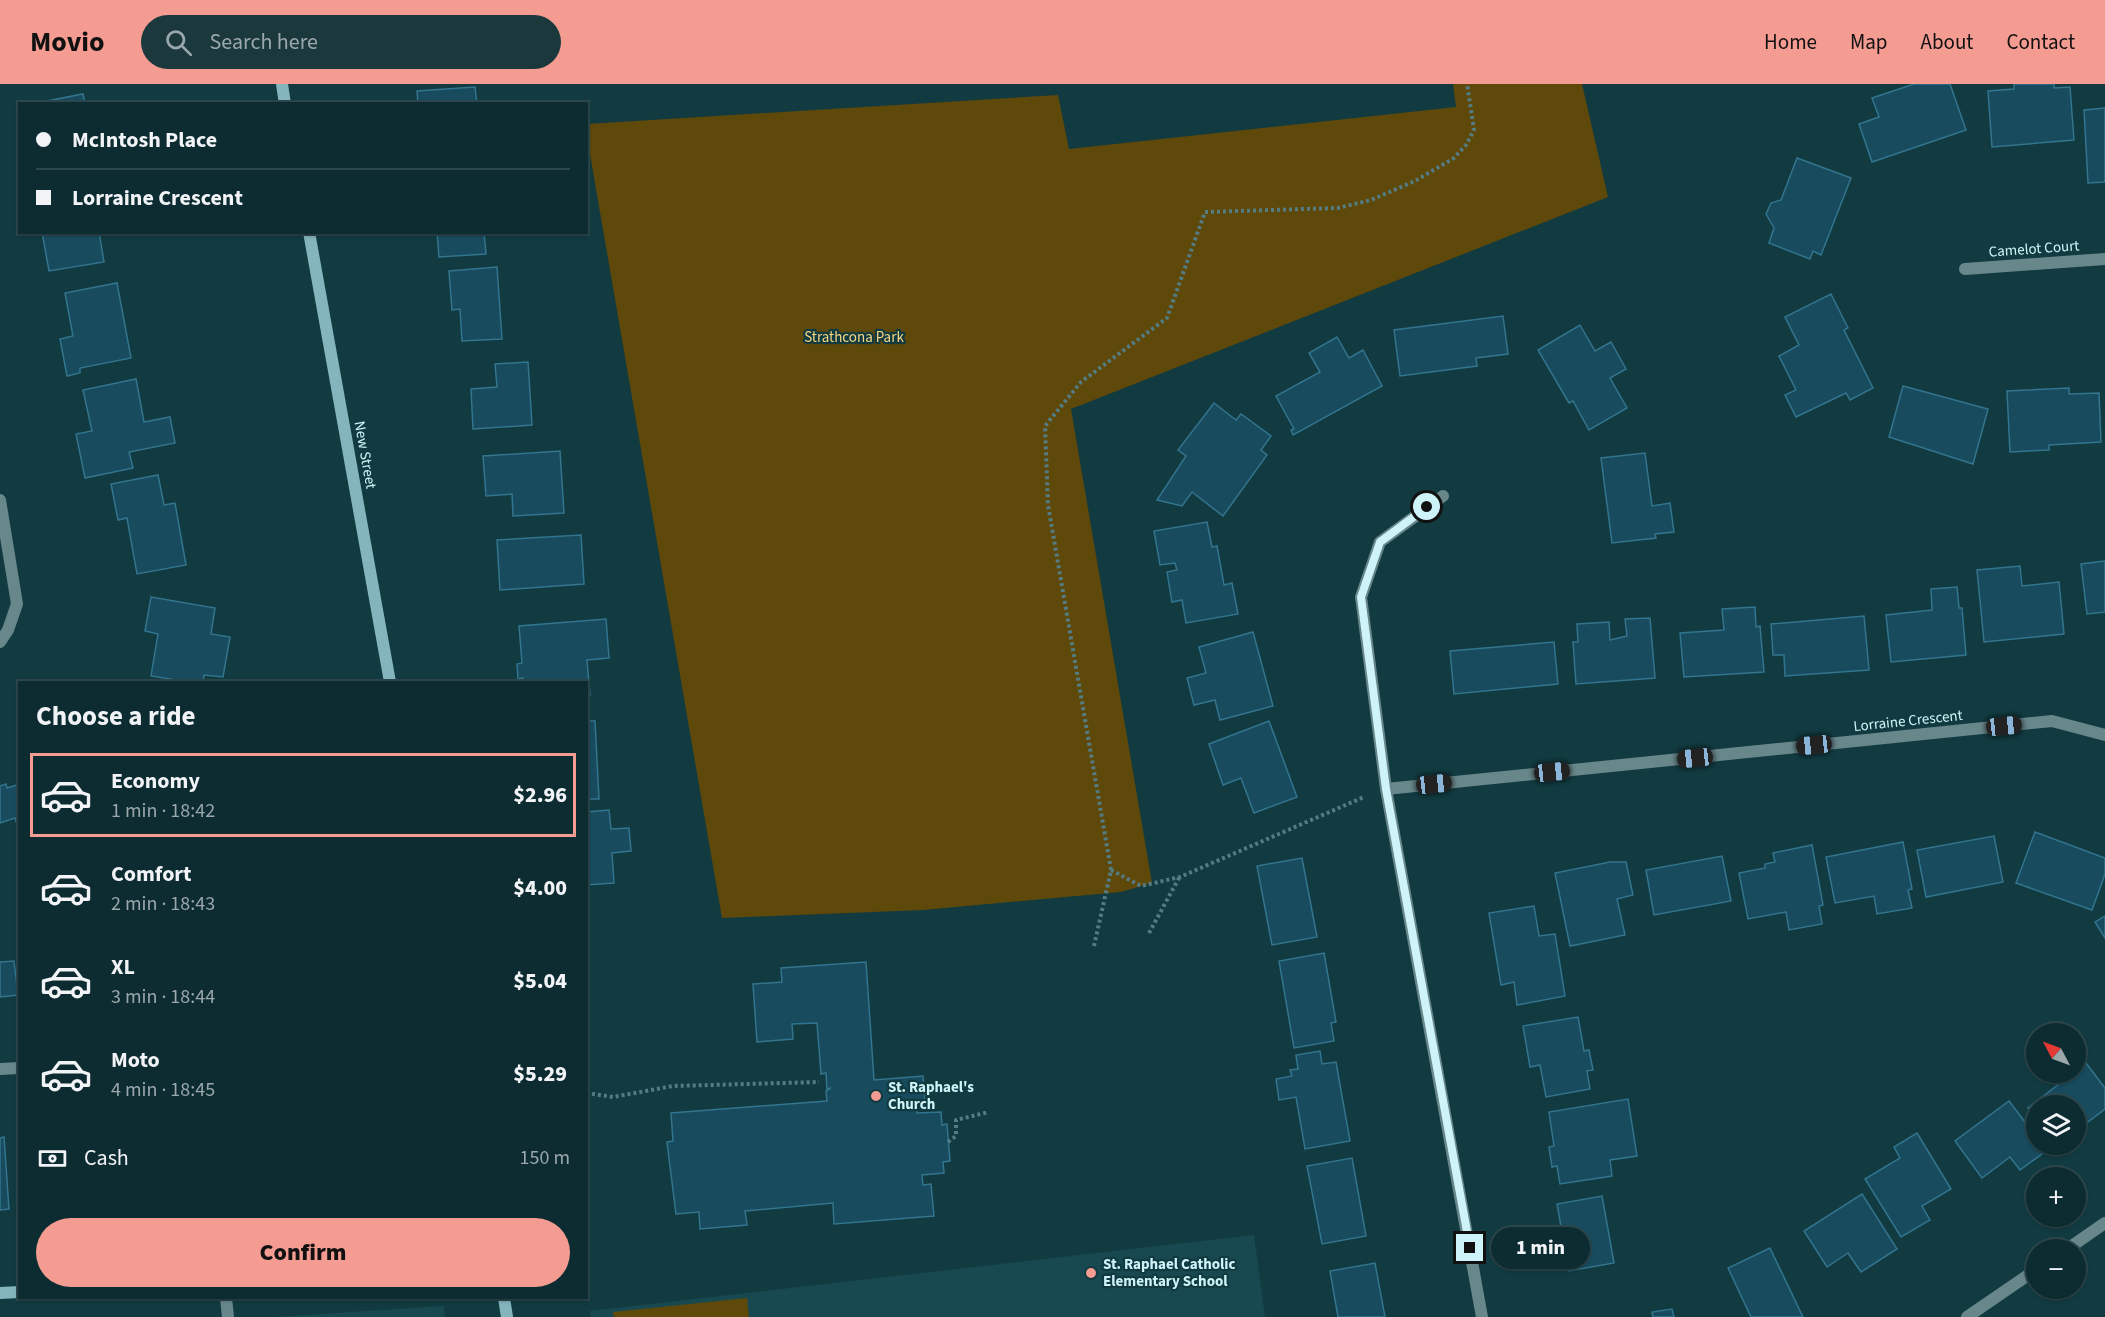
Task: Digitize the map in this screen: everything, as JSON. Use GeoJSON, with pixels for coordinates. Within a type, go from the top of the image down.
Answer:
{"type":"FeatureCollection","features":[{"type":"Feature","properties":{"kind":"main road"},"geometry":{"type":"LineString","coordinates":[[282,84],[285,102]]}},
{"type":"Feature","properties":{"kind":"main road","name":"New Street"},"geometry":{"type":"LineString","coordinates":[[309,234],[390,681]]}},
{"type":"Feature","properties":{"kind":"main road"},"geometry":{"type":"LineString","coordinates":[[0,1293],[18,1292]]}},
{"type":"Feature","properties":{"kind":"main road"},"geometry":{"type":"LineString","coordinates":[[504,1299],[507,1317]]}},
{"type":"Feature","properties":{"kind":"street","name":"Camelot Court"},"geometry":{"type":"LineString","coordinates":[[1965,269],[2105,259]]}},
{"type":"Feature","properties":{"kind":"street"},"geometry":{"type":"LineString","coordinates":[[1443,496],[1380,542],[1361,597],[1386,789],[1482,1317]]}},
{"type":"Feature","properties":{"kind":"street"},"geometry":{"type":"LineString","coordinates":[[0,500],[17,604],[8,630],[0,642]]}},
{"type":"Feature","properties":{"kind":"street","name":"Lorraine Crescent"},"geometry":{"type":"LineString","coordinates":[[1386,789],[2052,721],[2105,735]]}},
{"type":"Feature","properties":{"kind":"street"},"geometry":{"type":"LineString","coordinates":[[0,1069],[18,1068]]}},
{"type":"Feature","properties":{"kind":"street"},"geometry":{"type":"LineString","coordinates":[[2081,1239],[2105,1222]]}},
{"type":"Feature","properties":{"kind":"street"},"geometry":{"type":"LineString","coordinates":[[1967,1317],[2026,1277]]}},
{"type":"Feature","properties":{"kind":"street"},"geometry":{"type":"LineString","coordinates":[[226,1299],[228,1317]]}},
{"type":"Feature","properties":{"kind":"path"},"geometry":{"type":"LineString","coordinates":[[1094,946],[1111,870],[1048,505],[1045,426],[1082,382],[1167,318],[1205,212],[1338,208],[1371,200],[1415,181],[1454,158],[1466,145],[1474,130],[1467,84]]}},
{"type":"Feature","properties":{"kind":"path"},"geometry":{"type":"LineString","coordinates":[[1111,870],[1141,886],[1180,877],[1386,789]]}},
{"type":"Feature","properties":{"kind":"path"},"geometry":{"type":"LineString","coordinates":[[1149,933],[1180,877]]}},
{"type":"Feature","properties":{"kind":"path"},"geometry":{"type":"LineString","coordinates":[[588,1093],[613,1097],[674,1086],[819,1082]]}},
{"type":"Feature","properties":{"kind":"path"},"geometry":{"type":"LineString","coordinates":[[948,1143],[956,1136],[956,1120],[989,1112]]}},
{"type":"Feature","properties":{"kind":"shaded area","name":"St. Raphael Catholic Elementary School"},"geometry":{"type":"Polygon","coordinates":[[[1254,1235],[1265,1317],[591,1317],[590,1311],[1254,1235]]]}},
{"type":"Feature","properties":{"kind":"shaded area"},"geometry":{"type":"Polygon","coordinates":[[[443,1306],[445,1317],[276,1317],[443,1306]]]}},
{"type":"Feature","properties":{"kind":"green space","name":"Strathcona Park"},"geometry":{"type":"Polygon","coordinates":[[[1453,84],[1582,84],[1608,197],[1071,409],[1152,883],[1121,892],[923,910],[722,918],[588,143],[588,124],[1058,95],[1069,149],[1456,107],[1453,84]]]}},
{"type":"Feature","properties":{"kind":"green space"},"geometry":{"type":"Polygon","coordinates":[[[747,1298],[749,1317],[614,1317],[613,1312],[747,1298]]]}},
{"type":"Feature","properties":{"kind":"building"},"geometry":{"type":"Polygon","coordinates":[[[1914,84],[1950,84],[1966,130],[1872,162],[1859,124],[1879,117],[1872,98],[1914,84]]]}},
{"type":"Feature","properties":{"kind":"building"},"geometry":{"type":"Polygon","coordinates":[[[2014,84],[2054,84],[2054,88],[2070,87],[2074,140],[1992,147],[1988,91],[2014,89],[2014,84]]]}},
{"type":"Feature","properties":{"kind":"building"},"geometry":{"type":"Polygon","coordinates":[[[475,87],[477,102],[418,102],[417,91],[475,87]]]}},
{"type":"Feature","properties":{"kind":"building"},"geometry":{"type":"Polygon","coordinates":[[[83,94],[85,102],[41,102],[83,94]]]}},
{"type":"Feature","properties":{"kind":"building"},"geometry":{"type":"Polygon","coordinates":[[[2105,108],[2105,182],[2088,183],[2084,110],[2105,108]]]}},
{"type":"Feature","properties":{"kind":"building"},"geometry":{"type":"Polygon","coordinates":[[[1797,158],[1851,178],[1821,255],[1813,251],[1810,259],[1769,243],[1774,228],[1766,214],[1771,203],[1781,200],[1797,158]]]}},
{"type":"Feature","properties":{"kind":"building"},"geometry":{"type":"Polygon","coordinates":[[[42,234],[99,234],[104,262],[49,271],[42,234]]]}},
{"type":"Feature","properties":{"kind":"building"},"geometry":{"type":"Polygon","coordinates":[[[437,234],[484,234],[486,254],[439,257],[437,234]]]}},
{"type":"Feature","properties":{"kind":"building"},"geometry":{"type":"Polygon","coordinates":[[[497,267],[502,339],[462,341],[460,309],[452,310],[449,271],[497,267]]]}},
{"type":"Feature","properties":{"kind":"building"},"geometry":{"type":"Polygon","coordinates":[[[117,283],[131,358],[80,368],[80,373],[67,376],[60,339],[73,336],[65,293],[117,283]]]}},
{"type":"Feature","properties":{"kind":"building"},"geometry":{"type":"Polygon","coordinates":[[[1831,294],[1848,328],[1844,330],[1873,388],[1850,400],[1846,393],[1796,417],[1785,395],[1796,390],[1779,356],[1799,345],[1785,317],[1831,294]]]}},
{"type":"Feature","properties":{"kind":"building"},"geometry":{"type":"Polygon","coordinates":[[[1503,316],[1508,354],[1476,358],[1477,366],[1400,376],[1394,330],[1503,316]]]}},
{"type":"Feature","properties":{"kind":"building"},"geometry":{"type":"Polygon","coordinates":[[[1580,325],[1595,351],[1611,342],[1626,369],[1610,378],[1627,408],[1589,430],[1573,401],[1569,403],[1538,350],[1580,325]]]}},
{"type":"Feature","properties":{"kind":"building"},"geometry":{"type":"Polygon","coordinates":[[[1337,337],[1349,358],[1363,350],[1382,386],[1293,435],[1291,430],[1294,429],[1276,396],[1320,372],[1309,353],[1337,337]]]}},
{"type":"Feature","properties":{"kind":"building"},"geometry":{"type":"Polygon","coordinates":[[[528,362],[532,425],[473,429],[471,389],[497,387],[495,364],[528,362]]]}},
{"type":"Feature","properties":{"kind":"building"},"geometry":{"type":"Polygon","coordinates":[[[136,379],[144,422],[170,417],[175,443],[129,452],[133,468],[85,478],[76,434],[92,431],[83,390],[136,379]]]}},
{"type":"Feature","properties":{"kind":"building"},"geometry":{"type":"Polygon","coordinates":[[[1903,386],[1988,409],[1973,464],[1889,437],[1903,386]]]}},
{"type":"Feature","properties":{"kind":"building"},"geometry":{"type":"Polygon","coordinates":[[[2069,388],[2069,394],[2099,393],[2101,442],[2049,445],[2049,450],[2010,452],[2007,391],[2069,388]]]}},
{"type":"Feature","properties":{"kind":"building"},"geometry":{"type":"Polygon","coordinates":[[[1214,403],[1236,420],[1241,414],[1271,436],[1261,450],[1267,455],[1223,516],[1192,492],[1182,506],[1157,500],[1186,456],[1178,450],[1214,403]]]}},
{"type":"Feature","properties":{"kind":"building"},"geometry":{"type":"Polygon","coordinates":[[[560,451],[564,513],[513,516],[512,494],[486,496],[483,456],[560,451]]]}},
{"type":"Feature","properties":{"kind":"building"},"geometry":{"type":"Polygon","coordinates":[[[1645,453],[1652,506],[1670,503],[1674,532],[1655,534],[1656,538],[1612,543],[1601,458],[1645,453]]]}},
{"type":"Feature","properties":{"kind":"building"},"geometry":{"type":"Polygon","coordinates":[[[158,475],[164,505],[175,503],[186,565],[137,574],[127,518],[118,520],[111,484],[158,475]]]}},
{"type":"Feature","properties":{"kind":"building"},"geometry":{"type":"Polygon","coordinates":[[[1207,522],[1212,547],[1217,546],[1224,585],[1232,583],[1238,614],[1186,623],[1182,600],[1172,602],[1167,572],[1177,570],[1175,563],[1160,565],[1154,531],[1207,522]]]}},
{"type":"Feature","properties":{"kind":"building"},"geometry":{"type":"Polygon","coordinates":[[[581,535],[584,584],[500,590],[497,540],[581,535]]]}},
{"type":"Feature","properties":{"kind":"building"},"geometry":{"type":"Polygon","coordinates":[[[2105,561],[2105,612],[2087,614],[2081,564],[2105,561]]]}},
{"type":"Feature","properties":{"kind":"building"},"geometry":{"type":"Polygon","coordinates":[[[2020,566],[2022,586],[2059,582],[2064,634],[1984,642],[1977,570],[2020,566]]]}},
{"type":"Feature","properties":{"kind":"building"},"geometry":{"type":"Polygon","coordinates":[[[1957,587],[1959,608],[1962,608],[1966,655],[1891,662],[1886,615],[1932,610],[1931,589],[1957,587]]]}},
{"type":"Feature","properties":{"kind":"building"},"geometry":{"type":"Polygon","coordinates":[[[151,597],[215,608],[211,634],[230,637],[223,677],[204,675],[203,681],[183,681],[151,676],[158,634],[145,631],[151,597]]]}},
{"type":"Feature","properties":{"kind":"building"},"geometry":{"type":"Polygon","coordinates":[[[1755,607],[1756,627],[1760,626],[1764,672],[1684,677],[1680,633],[1724,630],[1722,609],[1755,607]]]}},
{"type":"Feature","properties":{"kind":"building"},"geometry":{"type":"Polygon","coordinates":[[[1864,616],[1869,670],[1785,676],[1784,655],[1773,655],[1771,624],[1864,616]]]}},
{"type":"Feature","properties":{"kind":"building"},"geometry":{"type":"Polygon","coordinates":[[[1650,618],[1655,678],[1576,684],[1573,642],[1578,642],[1577,624],[1609,622],[1610,640],[1627,636],[1625,619],[1650,618]]]}},
{"type":"Feature","properties":{"kind":"building"},"geometry":{"type":"Polygon","coordinates":[[[606,619],[609,658],[587,660],[590,695],[588,695],[588,681],[523,681],[523,678],[518,679],[517,664],[522,663],[519,626],[606,619]]]}},
{"type":"Feature","properties":{"kind":"building"},"geometry":{"type":"Polygon","coordinates":[[[1253,632],[1273,706],[1220,720],[1215,700],[1194,705],[1187,678],[1206,673],[1199,647],[1253,632]]]}},
{"type":"Feature","properties":{"kind":"building"},"geometry":{"type":"Polygon","coordinates":[[[1554,642],[1558,684],[1454,694],[1450,651],[1554,642]]]}},
{"type":"Feature","properties":{"kind":"building"},"geometry":{"type":"Polygon","coordinates":[[[588,721],[595,721],[599,799],[588,799],[588,721]]]}},
{"type":"Feature","properties":{"kind":"building"},"geometry":{"type":"Polygon","coordinates":[[[1269,721],[1297,797],[1254,813],[1241,778],[1223,785],[1209,744],[1269,721]]]}},
{"type":"Feature","properties":{"kind":"building"},"geometry":{"type":"Polygon","coordinates":[[[6,784],[7,788],[18,785],[18,828],[15,818],[0,823],[0,786],[6,784]]]}},
{"type":"Feature","properties":{"kind":"building"},"geometry":{"type":"Polygon","coordinates":[[[609,810],[611,829],[629,828],[631,851],[612,853],[614,883],[588,885],[588,812],[609,810]]]}},
{"type":"Feature","properties":{"kind":"building"},"geometry":{"type":"Polygon","coordinates":[[[2035,832],[2105,858],[2105,874],[2092,910],[2016,883],[2035,832]]]}},
{"type":"Feature","properties":{"kind":"building"},"geometry":{"type":"Polygon","coordinates":[[[1994,836],[2003,882],[1926,897],[1917,850],[1994,836]]]}},
{"type":"Feature","properties":{"kind":"building"},"geometry":{"type":"Polygon","coordinates":[[[1903,842],[1912,889],[1908,890],[1912,908],[1877,914],[1874,896],[1835,903],[1826,857],[1903,842]]]}},
{"type":"Feature","properties":{"kind":"building"},"geometry":{"type":"Polygon","coordinates":[[[1812,845],[1823,905],[1819,906],[1822,924],[1789,930],[1786,912],[1748,919],[1739,873],[1765,868],[1765,864],[1775,862],[1773,853],[1812,845]]]}},
{"type":"Feature","properties":{"kind":"building"},"geometry":{"type":"Polygon","coordinates":[[[1722,856],[1731,901],[1654,915],[1646,870],[1722,856]]]}},
{"type":"Feature","properties":{"kind":"building"},"geometry":{"type":"Polygon","coordinates":[[[1302,858],[1317,937],[1272,945],[1257,866],[1302,858]]]}},
{"type":"Feature","properties":{"kind":"building"},"geometry":{"type":"Polygon","coordinates":[[[1610,862],[1626,862],[1633,895],[1617,899],[1625,935],[1570,946],[1555,873],[1610,862]]]}},
{"type":"Feature","properties":{"kind":"building"},"geometry":{"type":"Polygon","coordinates":[[[1534,906],[1539,936],[1555,934],[1565,996],[1517,1005],[1514,982],[1501,985],[1489,913],[1534,906]]]}},
{"type":"Feature","properties":{"kind":"building"},"geometry":{"type":"Polygon","coordinates":[[[2105,916],[2105,938],[2095,922],[2105,916]]]}},
{"type":"Feature","properties":{"kind":"building"},"geometry":{"type":"Polygon","coordinates":[[[1324,953],[1336,1022],[1331,1023],[1334,1041],[1294,1048],[1279,961],[1324,953]]]}},
{"type":"Feature","properties":{"kind":"building"},"geometry":{"type":"Polygon","coordinates":[[[14,961],[18,995],[0,997],[0,962],[14,961]]]}},
{"type":"Feature","properties":{"kind":"building","name":"St. Raphael's Church"},"geometry":{"type":"Polygon","coordinates":[[[866,962],[874,1080],[923,1076],[925,1104],[917,1104],[917,1113],[941,1112],[942,1125],[947,1124],[950,1161],[943,1162],[944,1173],[922,1175],[923,1185],[931,1184],[934,1216],[834,1224],[833,1203],[745,1211],[747,1225],[700,1229],[699,1212],[676,1214],[667,1142],[673,1141],[671,1113],[827,1101],[826,1091],[831,1088],[827,1089],[826,1073],[821,1074],[817,1023],[792,1024],[793,1039],[757,1042],[753,984],[782,982],[781,968],[866,962]]]}},
{"type":"Feature","properties":{"kind":"building"},"geometry":{"type":"Polygon","coordinates":[[[1578,1017],[1584,1051],[1589,1050],[1593,1070],[1587,1071],[1590,1089],[1546,1097],[1540,1065],[1530,1067],[1523,1026],[1578,1017]]]}},
{"type":"Feature","properties":{"kind":"building"},"geometry":{"type":"Polygon","coordinates":[[[1320,1051],[1322,1064],[1336,1062],[1350,1141],[1305,1149],[1296,1097],[1279,1100],[1276,1079],[1292,1076],[1290,1070],[1298,1069],[1296,1055],[1320,1051]]]}},
{"type":"Feature","properties":{"kind":"building"},"geometry":{"type":"Polygon","coordinates":[[[2086,1063],[2105,1088],[2105,1109],[2086,1123],[2086,1095],[2045,1095],[2060,1083],[2086,1083],[2086,1063]]]}},
{"type":"Feature","properties":{"kind":"building"},"geometry":{"type":"Polygon","coordinates":[[[1628,1099],[1637,1156],[1610,1160],[1612,1176],[1560,1184],[1557,1166],[1552,1167],[1549,1147],[1554,1146],[1549,1112],[1628,1099]]]}},
{"type":"Feature","properties":{"kind":"building"},"geometry":{"type":"Polygon","coordinates":[[[2009,1101],[2026,1123],[2026,1155],[2041,1155],[2020,1170],[2010,1157],[1982,1178],[1955,1141],[2009,1101]]]}},
{"type":"Feature","properties":{"kind":"building"},"geometry":{"type":"Polygon","coordinates":[[[1917,1133],[1951,1189],[1922,1206],[1930,1220],[1901,1237],[1865,1179],[1900,1158],[1894,1147],[1917,1133]]]}},
{"type":"Feature","properties":{"kind":"building"},"geometry":{"type":"Polygon","coordinates":[[[4,1137],[9,1209],[0,1210],[0,1138],[4,1137]]]}},
{"type":"Feature","properties":{"kind":"building"},"geometry":{"type":"Polygon","coordinates":[[[1352,1158],[1366,1236],[1322,1244],[1307,1166],[1352,1158]]]}},
{"type":"Feature","properties":{"kind":"building"},"geometry":{"type":"Polygon","coordinates":[[[1862,1194],[1897,1249],[1861,1272],[1848,1253],[1827,1267],[1804,1231],[1862,1194]]]}},
{"type":"Feature","properties":{"kind":"building"},"geometry":{"type":"Polygon","coordinates":[[[1602,1196],[1614,1263],[1569,1271],[1557,1204],[1602,1196]]]}},
{"type":"Feature","properties":{"kind":"building"},"geometry":{"type":"Polygon","coordinates":[[[1770,1248],[1803,1317],[1751,1317],[1728,1268],[1770,1248]]]}},
{"type":"Feature","properties":{"kind":"building"},"geometry":{"type":"Polygon","coordinates":[[[1375,1263],[1385,1317],[1338,1317],[1330,1271],[1375,1263]]]}},
{"type":"Feature","properties":{"kind":"building"},"geometry":{"type":"Polygon","coordinates":[[[1672,1309],[1674,1317],[1653,1317],[1652,1312],[1672,1309]]]}},
{"type":"Feature","properties":{"kind":"place","name":"St. Raphael's Church"},"geometry":{"type":"Point","coordinates":[876,1096]}},
{"type":"Feature","properties":{"kind":"place","name":"St. Raphael Catholic Elementary School"},"geometry":{"type":"Point","coordinates":[1091,1273]}},
{"type":"Feature","properties":{"kind":"route"},"geometry":{"type":"LineString","coordinates":[[1427,507],[1380,542],[1361,597],[1386,789],[1470,1248]]}}]}
